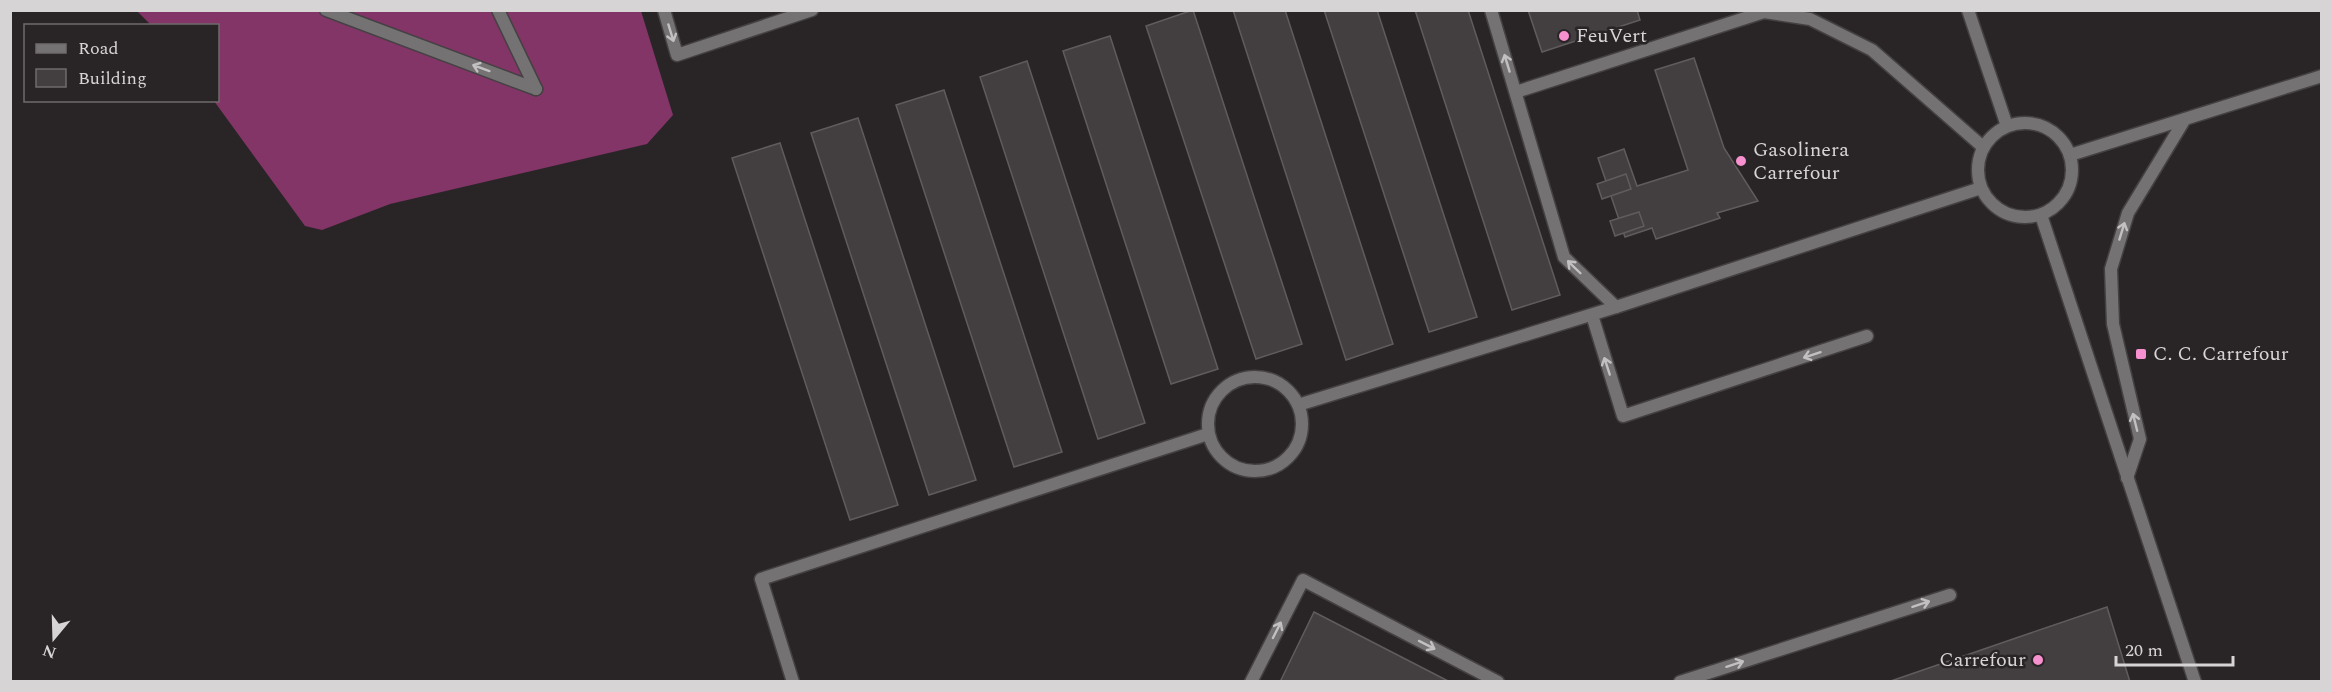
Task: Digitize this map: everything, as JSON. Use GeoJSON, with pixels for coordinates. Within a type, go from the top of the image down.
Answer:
{"type":"FeatureCollection","features":[{"type":"Feature","properties":{"kind":"street"},"geometry":{"type":"LineString","coordinates":[[326,10],[536,89],[498,10]]}},
{"type":"Feature","properties":{"kind":"street"},"geometry":{"type":"LineString","coordinates":[[664,10],[677,55],[812,10]]}},
{"type":"Feature","properties":{"kind":"street"},"geometry":{"type":"LineString","coordinates":[[1491,10],[1564,257],[1616,307]]}},
{"type":"Feature","properties":{"kind":"street"},"geometry":{"type":"LineString","coordinates":[[1968,10],[2007,126]]}},
{"type":"Feature","properties":{"kind":"street"},"geometry":{"type":"LineString","coordinates":[[1516,92],[1764,12],[1810,19],[1872,50],[1983,147]]}},
{"type":"Feature","properties":{"kind":"street"},"geometry":{"type":"LineString","coordinates":[[2070,155],[2322,75]]}},
{"type":"Feature","properties":{"kind":"street"},"geometry":{"type":"LineString","coordinates":[[2127,478],[2140,439],[2113,324],[2111,269],[2128,213],[2185,119]]}},
{"type":"Feature","properties":{"kind":"street"},"geometry":{"type":"LineString","coordinates":[[2023,123],[2039,125],[2054,132],[2070,155],[2071,178],[2066,194],[2055,206],[2041,215],[2024,218],[2008,215],[1994,206],[1981,188],[1978,178],[1978,162],[1983,147],[1994,134],[2007,126],[2023,123]]}},
{"type":"Feature","properties":{"kind":"street"},"geometry":{"type":"LineString","coordinates":[[1298,405],[1592,315],[1981,188]]}},
{"type":"Feature","properties":{"kind":"street"},"geometry":{"type":"LineString","coordinates":[[2041,215],[2194,681]]}},
{"type":"Feature","properties":{"kind":"street"},"geometry":{"type":"LineString","coordinates":[[1592,315],[1623,416],[1867,336]]}},
{"type":"Feature","properties":{"kind":"street"},"geometry":{"type":"LineString","coordinates":[[1251,376],[1268,378],[1283,385],[1295,398],[1301,413],[1302,430],[1297,445],[1287,459],[1272,468],[1256,472],[1240,469],[1225,461],[1214,449],[1208,434],[1207,418],[1212,402],[1222,389],[1235,380],[1251,376]]}},
{"type":"Feature","properties":{"kind":"street"},"geometry":{"type":"LineString","coordinates":[[793,681],[761,579],[1208,434]]}},
{"type":"Feature","properties":{"kind":"street"},"geometry":{"type":"LineString","coordinates":[[1251,681],[1303,580],[1498,681]]}},
{"type":"Feature","properties":{"kind":"street"},"geometry":{"type":"LineString","coordinates":[[1680,681],[1950,595]]}},
{"type":"Feature","properties":{"kind":"shaded area"},"geometry":{"type":"Polygon","coordinates":[[[137,11],[641,11],[673,115],[647,144],[390,204],[322,230],[305,226],[215,102],[219,102],[219,24],[150,24],[137,11]]]}},
{"type":"Feature","properties":{"kind":"building"},"geometry":{"type":"Polygon","coordinates":[[[1193,10],[1302,344],[1256,359],[1146,26],[1193,10]]]}},
{"type":"Feature","properties":{"kind":"building"},"geometry":{"type":"Polygon","coordinates":[[[1233,10],[1285,10],[1393,344],[1346,360],[1233,10]]]}},
{"type":"Feature","properties":{"kind":"building"},"geometry":{"type":"Polygon","coordinates":[[[1324,10],[1377,10],[1477,317],[1429,332],[1324,10]]]}},
{"type":"Feature","properties":{"kind":"building"},"geometry":{"type":"Polygon","coordinates":[[[1415,10],[1468,10],[1560,295],[1512,310],[1415,10]]]}},
{"type":"Feature","properties":{"kind":"building","name":"FeuVert"},"geometry":{"type":"Polygon","coordinates":[[[1528,10],[1637,10],[1640,20],[1542,52],[1528,10]]]}},
{"type":"Feature","properties":{"kind":"building"},"geometry":{"type":"Polygon","coordinates":[[[1110,36],[1218,369],[1171,384],[1063,51],[1110,36]]]}},
{"type":"Feature","properties":{"kind":"building"},"geometry":{"type":"Polygon","coordinates":[[[1694,58],[1724,148],[1758,201],[1717,213],[1720,218],[1656,239],[1652,228],[1625,237],[1598,158],[1624,149],[1637,186],[1688,170],[1655,70],[1694,58]]]}},
{"type":"Feature","properties":{"kind":"building"},"geometry":{"type":"Polygon","coordinates":[[[1027,61],[1145,423],[1098,439],[980,77],[1027,61]]]}},
{"type":"Feature","properties":{"kind":"building"},"geometry":{"type":"Polygon","coordinates":[[[944,90],[1062,452],[1014,467],[896,105],[944,90]]]}},
{"type":"Feature","properties":{"kind":"building"},"geometry":{"type":"Polygon","coordinates":[[[858,118],[976,480],[929,495],[811,133],[858,118]]]}},
{"type":"Feature","properties":{"kind":"building"},"geometry":{"type":"Polygon","coordinates":[[[780,143],[898,505],[850,520],[732,158],[780,143]]]}},
{"type":"Feature","properties":{"kind":"building"},"geometry":{"type":"Polygon","coordinates":[[[1626,174],[1631,189],[1602,199],[1597,184],[1626,174]]]}},
{"type":"Feature","properties":{"kind":"building"},"geometry":{"type":"Polygon","coordinates":[[[1639,212],[1644,226],[1615,236],[1610,221],[1639,212]]]}},
{"type":"Feature","properties":{"kind":"building","name":"Carrefour"},"geometry":{"type":"Polygon","coordinates":[[[2107,607],[2130,682],[1888,682],[2016,638],[2107,607]]]}},
{"type":"Feature","properties":{"kind":"building"},"geometry":{"type":"Polygon","coordinates":[[[1314,612],[1450,682],[1280,682],[1314,612]]]}},
{"type":"Feature","properties":{"kind":"place","name":"FeuVert"},"geometry":{"type":"Point","coordinates":[1564,36]}},
{"type":"Feature","properties":{"kind":"place","name":"Gasolinera Carrefour"},"geometry":{"type":"Point","coordinates":[1741,161]}},
{"type":"Feature","properties":{"kind":"place","name":"C. C. Carrefour"},"geometry":{"type":"Point","coordinates":[2141,354]}},
{"type":"Feature","properties":{"kind":"place","name":"Carrefour"},"geometry":{"type":"Point","coordinates":[2038,660]}}]}
